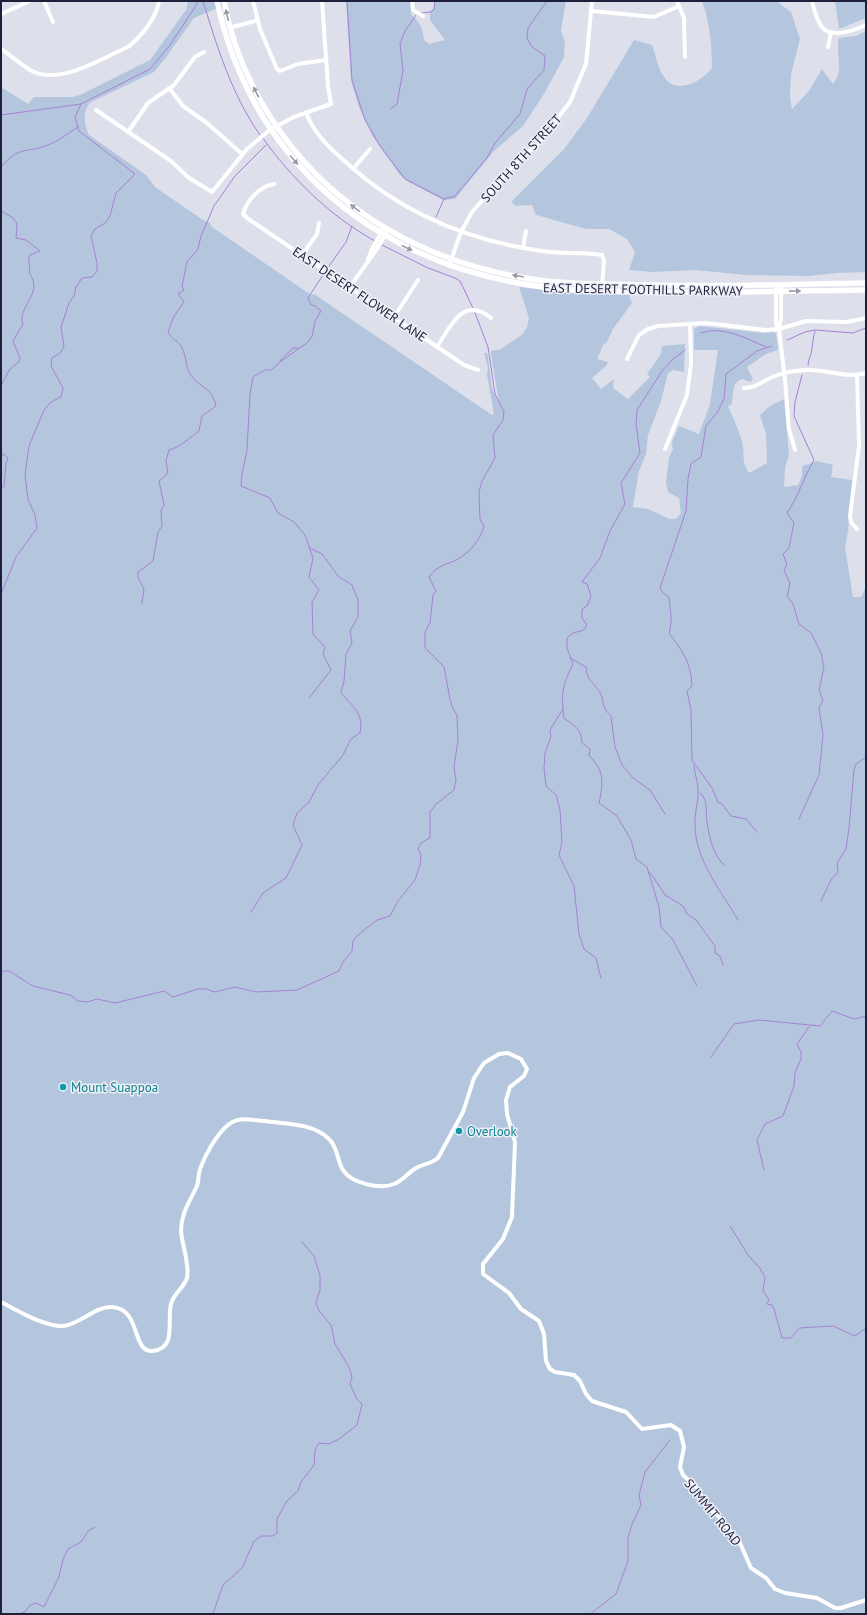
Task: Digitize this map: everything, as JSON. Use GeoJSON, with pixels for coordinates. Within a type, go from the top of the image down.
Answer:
{"type":"FeatureCollection","features":[{"type":"Feature","properties":{"kind":"street"},"geometry":{"type":"LineString","coordinates":[[1,14],[30,1]]}},
{"type":"Feature","properties":{"kind":"street"},"geometry":{"type":"LineString","coordinates":[[44,1],[53,22]]}},
{"type":"Feature","properties":{"kind":"street"},"geometry":{"type":"LineString","coordinates":[[1,49],[34,72],[40,74],[71,73],[128,47],[140,35],[158,8],[159,1]]}},
{"type":"Feature","properties":{"kind":"street","name":"EAST DESERT FOOTHILLS PARKWAY"},"geometry":{"type":"LineString","coordinates":[[217,1],[223,30],[243,82],[284,148],[315,182],[348,212],[382,235],[416,252],[450,266],[485,276],[517,283],[552,288],[675,292],[866,283]]}},
{"type":"Feature","properties":{"kind":"street","name":"EAST DESERT FOOTHILLS PARKWAY"},"geometry":{"type":"LineString","coordinates":[[224,1],[230,28],[249,77],[276,126],[301,159],[382,235],[420,246],[452,259],[486,270],[519,277],[560,282],[866,290]]}},
{"type":"Feature","properties":{"kind":"street"},"geometry":{"type":"LineString","coordinates":[[253,1],[258,20],[277,69],[280,72],[298,64],[326,60]]}},
{"type":"Feature","properties":{"kind":"street"},"geometry":{"type":"LineString","coordinates":[[96,110],[171,161],[189,178],[212,192],[242,154],[271,129],[306,112],[331,104],[322,1]]}},
{"type":"Feature","properties":{"kind":"street"},"geometry":{"type":"LineString","coordinates":[[412,1],[413,10],[423,16]]}},
{"type":"Feature","properties":{"kind":"street","name":"SOUTH 8TH STREET"},"geometry":{"type":"LineString","coordinates":[[450,266],[461,232],[472,212],[517,162],[538,144],[570,102],[586,64],[592,1]]}},
{"type":"Feature","properties":{"kind":"street"},"geometry":{"type":"LineString","coordinates":[[677,1],[684,18],[686,31],[685,57]]}},
{"type":"Feature","properties":{"kind":"street"},"geometry":{"type":"LineString","coordinates":[[812,1],[822,27],[831,32],[850,30],[866,25]]}},
{"type":"Feature","properties":{"kind":"street"},"geometry":{"type":"LineString","coordinates":[[592,11],[654,17],[679,6]]}},
{"type":"Feature","properties":{"kind":"street"},"geometry":{"type":"LineString","coordinates":[[223,30],[258,20]]}},
{"type":"Feature","properties":{"kind":"street"},"geometry":{"type":"LineString","coordinates":[[828,47],[831,32]]}},
{"type":"Feature","properties":{"kind":"street"},"geometry":{"type":"LineString","coordinates":[[128,132],[148,103],[170,89],[195,57],[204,52]]}},
{"type":"Feature","properties":{"kind":"street"},"geometry":{"type":"LineString","coordinates":[[170,89],[183,106],[207,123],[242,154]]}},
{"type":"Feature","properties":{"kind":"street"},"geometry":{"type":"LineString","coordinates":[[306,112],[310,122],[329,146],[353,169],[374,187],[403,205],[430,219],[461,232],[501,244],[543,251],[602,255],[604,261],[602,290]]}},
{"type":"Feature","properties":{"kind":"street"},"geometry":{"type":"LineString","coordinates":[[353,169],[370,148]]}},
{"type":"Feature","properties":{"kind":"street"},"geometry":{"type":"LineString","coordinates":[[315,182],[320,178]]}},
{"type":"Feature","properties":{"kind":"street","name":"EAST DESERT FLOWER LANE"},"geometry":{"type":"LineString","coordinates":[[274,184],[265,185],[258,191],[243,214],[464,366],[478,370]]}},
{"type":"Feature","properties":{"kind":"street"},"geometry":{"type":"LineString","coordinates":[[302,255],[316,234],[318,223]]}},
{"type":"Feature","properties":{"kind":"street"},"geometry":{"type":"LineString","coordinates":[[523,248],[526,231]]}},
{"type":"Feature","properties":{"kind":"street"},"geometry":{"type":"LineString","coordinates":[[350,287],[368,261],[382,235]]}},
{"type":"Feature","properties":{"kind":"street"},"geometry":{"type":"LineString","coordinates":[[394,317],[418,280]]}},
{"type":"Feature","properties":{"kind":"street"},"geometry":{"type":"LineString","coordinates":[[779,288],[779,329],[789,429],[792,444],[795,450]]}},
{"type":"Feature","properties":{"kind":"street"},"geometry":{"type":"LineString","coordinates":[[437,347],[460,313],[470,309],[478,311],[491,318]]}},
{"type":"Feature","properties":{"kind":"street"},"geometry":{"type":"LineString","coordinates":[[778,311],[776,316],[779,329]]}},
{"type":"Feature","properties":{"kind":"street"},"geometry":{"type":"LineString","coordinates":[[627,359],[637,338],[643,331],[658,326],[718,324],[756,330],[779,329],[806,320],[854,321],[866,318]]}},
{"type":"Feature","properties":{"kind":"street"},"geometry":{"type":"LineString","coordinates":[[665,449],[687,395],[691,364],[690,324]]}},
{"type":"Feature","properties":{"kind":"street"},"geometry":{"type":"LineString","coordinates":[[744,388],[752,388],[771,377],[809,370],[843,375],[857,375],[866,373]]}},
{"type":"Feature","properties":{"kind":"street"},"geometry":{"type":"LineString","coordinates":[[857,375],[859,446],[850,516],[851,522],[857,529]]}},
{"type":"Feature","properties":{"kind":"street","name":"SUMMIT ROAD"},"geometry":{"type":"LineString","coordinates":[[1,1302],[41,1321],[59,1327],[71,1324],[106,1308],[117,1308],[126,1312],[132,1319],[136,1327],[139,1342],[143,1348],[150,1351],[158,1350],[165,1345],[170,1337],[170,1305],[187,1278],[181,1232],[185,1209],[197,1185],[203,1162],[226,1126],[235,1120],[246,1119],[294,1124],[312,1129],[330,1140],[341,1166],[348,1175],[361,1182],[379,1186],[393,1185],[416,1168],[438,1158],[463,1112],[471,1083],[478,1070],[496,1055],[504,1053],[513,1054],[524,1061],[527,1069],[524,1076],[510,1087],[506,1100],[507,1114],[515,1142],[512,1213],[503,1239],[483,1264],[483,1274],[509,1293],[521,1309],[539,1321],[543,1331],[546,1361],[550,1370],[574,1375],[580,1381],[586,1394],[592,1401],[626,1412],[642,1429],[666,1425],[674,1426],[678,1429],[684,1444],[684,1452],[680,1464],[682,1472],[698,1489],[707,1507],[719,1517],[739,1540],[748,1564],[753,1570],[766,1578],[779,1592],[817,1598],[835,1608],[842,1608],[866,1600]]}},
{"type":"Feature","properties":{"kind":"shaded area"},"geometry":{"type":"Polygon","coordinates":[[[188,1],[220,1],[222,6],[194,18],[154,72],[91,102],[85,113],[85,122],[89,135],[146,175],[155,187],[203,220],[210,223],[212,227],[311,295],[314,294],[492,415],[494,414],[487,375],[488,368],[484,353],[487,353],[492,388],[499,403],[491,351],[501,349],[523,334],[527,327],[529,318],[519,287],[567,293],[629,295],[632,303],[613,329],[606,344],[604,343],[597,359],[608,362],[606,366],[592,378],[601,389],[614,379],[613,388],[628,399],[650,377],[647,374],[661,354],[662,346],[685,344],[684,372],[673,370],[668,373],[661,401],[648,435],[646,454],[639,471],[633,507],[648,509],[669,519],[676,519],[681,513],[679,498],[668,492],[666,483],[669,457],[673,449],[672,442],[679,426],[699,434],[710,404],[718,350],[694,350],[694,329],[699,326],[765,333],[774,332],[776,334],[778,350],[766,354],[747,367],[753,379],[750,382],[743,379],[737,382],[734,388],[732,404],[728,406],[741,437],[744,461],[749,473],[767,463],[766,434],[760,415],[770,406],[784,399],[789,455],[785,468],[784,487],[798,485],[802,476],[802,466],[818,461],[833,465],[831,477],[852,480],[848,531],[845,548],[853,597],[861,597],[865,589],[866,561],[866,1614],[1,1614],[1,87],[28,104],[34,97],[73,97],[80,95],[150,60],[186,10],[188,1]]]}},
{"type":"Feature","properties":{"kind":"shaded area"},"geometry":{"type":"Polygon","coordinates":[[[346,1],[412,1],[411,14],[423,32],[424,40],[429,44],[445,40],[430,20],[430,11],[434,8],[435,1],[566,1],[561,30],[565,43],[564,57],[544,94],[523,126],[493,152],[455,199],[443,200],[407,181],[400,175],[372,135],[359,107],[351,81],[346,1]]]}},
{"type":"Feature","properties":{"kind":"shaded area"},"geometry":{"type":"Polygon","coordinates":[[[702,1],[779,1],[780,4],[791,12],[800,39],[791,74],[790,97],[792,109],[809,91],[822,69],[833,84],[837,79],[839,68],[839,38],[856,36],[866,31],[866,272],[809,276],[746,275],[695,270],[652,272],[629,270],[635,252],[627,239],[609,229],[586,229],[536,215],[532,205],[516,206],[511,202],[565,148],[587,118],[634,40],[652,45],[662,74],[669,83],[682,86],[696,82],[708,73],[712,68],[711,42],[709,26],[702,1]]]}},
{"type":"Feature","properties":{"kind":"shaded area"},"geometry":{"type":"Polygon","coordinates":[[[835,1],[866,1],[866,18],[839,29],[835,1]]]}},
{"type":"Feature","properties":{"kind":"waterway"},"geometry":{"type":"LineString","coordinates":[[1,115],[81,104],[150,69],[170,45],[199,1]]}},
{"type":"Feature","properties":{"kind":"waterway"},"geometry":{"type":"LineString","coordinates":[[203,1],[233,87],[241,104],[260,135]]}},
{"type":"Feature","properties":{"kind":"waterway"},"geometry":{"type":"LineString","coordinates":[[347,1],[352,80],[365,120],[380,146],[405,179],[444,199],[436,217]]}},
{"type":"Feature","properties":{"kind":"waterway"},"geometry":{"type":"LineString","coordinates":[[421,13],[431,12],[434,9],[435,1]]}},
{"type":"Feature","properties":{"kind":"waterway"},"geometry":{"type":"LineString","coordinates":[[444,199],[455,196],[487,158],[495,143],[520,114],[527,89],[544,70],[545,56],[532,47],[527,38],[528,28],[547,1]]}},
{"type":"Feature","properties":{"kind":"waterway"},"geometry":{"type":"LineString","coordinates":[[391,109],[397,104],[403,71],[400,44],[405,31],[416,15]]}},
{"type":"Feature","properties":{"kind":"waterway"},"geometry":{"type":"LineString","coordinates":[[1,594],[16,557],[37,528],[35,515],[28,499],[25,475],[29,446],[44,410],[51,402],[61,397],[63,388],[51,366],[52,358],[60,353],[64,347],[61,327],[69,303],[74,296],[76,287],[82,278],[92,277],[97,271],[97,263],[91,236],[95,229],[105,223],[110,216],[116,193],[135,174],[79,131],[75,117],[81,104]]}},
{"type":"Feature","properties":{"kind":"waterway"},"geometry":{"type":"LineString","coordinates":[[1,167],[7,160],[18,153],[40,148],[52,143],[78,127]]}},
{"type":"Feature","properties":{"kind":"waterway"},"geometry":{"type":"LineString","coordinates":[[262,137],[299,182],[313,195],[343,220],[375,241]]}},
{"type":"Feature","properties":{"kind":"waterway"},"geometry":{"type":"LineString","coordinates":[[142,603],[144,589],[138,578],[138,572],[153,561],[158,532],[162,526],[161,511],[164,505],[159,481],[168,473],[166,461],[169,450],[181,445],[199,431],[202,416],[216,406],[215,400],[210,392],[190,374],[182,348],[168,332],[174,316],[184,302],[178,294],[184,290],[182,286],[187,262],[198,249],[201,236],[214,206],[235,176],[266,145]]}},
{"type":"Feature","properties":{"kind":"waterway"},"geometry":{"type":"LineString","coordinates":[[1,211],[12,217],[17,223],[16,238],[26,240],[40,251],[30,255],[29,257],[29,273],[33,280],[34,287],[23,312],[23,324],[13,341],[20,358],[19,362],[10,369],[1,385]]}},
{"type":"Feature","properties":{"kind":"waterway"},"geometry":{"type":"LineString","coordinates":[[327,269],[346,242],[352,226]]}},
{"type":"Feature","properties":{"kind":"waterway"},"geometry":{"type":"LineString","coordinates":[[382,245],[428,268],[460,281],[473,308]]}},
{"type":"Feature","properties":{"kind":"waterway"},"geometry":{"type":"LineString","coordinates":[[309,698],[331,670],[323,654],[325,647],[313,634],[312,602],[319,590],[309,577],[313,558],[305,535],[294,522],[278,513],[270,498],[241,486],[247,450],[250,394],[253,377],[265,370],[271,370],[308,342],[312,336],[315,321],[321,311],[315,306],[311,305],[308,298],[325,272]]}},
{"type":"Feature","properties":{"kind":"waterway"},"geometry":{"type":"LineString","coordinates":[[1,971],[9,971],[33,986],[70,995],[78,1001],[87,1002],[97,999],[115,1003],[164,991],[173,997],[198,989],[206,989],[215,992],[235,987],[256,992],[297,990],[339,971],[343,962],[352,951],[353,941],[358,935],[377,920],[390,916],[398,901],[415,880],[420,865],[421,855],[418,849],[421,843],[430,838],[430,812],[436,804],[454,790],[456,780],[454,767],[458,740],[457,715],[453,709],[450,699],[444,667],[425,648],[425,632],[430,623],[433,595],[436,591],[429,577],[435,570],[458,559],[467,552],[474,545],[484,526],[480,519],[479,492],[482,481],[495,458],[493,435],[503,420],[504,412],[495,394],[488,347],[475,313]]}},
{"type":"Feature","properties":{"kind":"waterway"},"geometry":{"type":"LineString","coordinates":[[787,340],[805,332],[815,330],[853,333],[866,328]]}},
{"type":"Feature","properties":{"kind":"waterway"},"geometry":{"type":"LineString","coordinates":[[701,333],[709,331],[726,332],[735,334],[766,347]]}},
{"type":"Feature","properties":{"kind":"waterway"},"geometry":{"type":"LineString","coordinates":[[808,365],[815,331]]}},
{"type":"Feature","properties":{"kind":"waterway"},"geometry":{"type":"LineString","coordinates":[[757,832],[746,819],[731,816],[722,804],[718,802],[712,788],[692,760],[691,711],[687,691],[692,686],[690,670],[682,652],[669,633],[671,620],[669,597],[663,593],[660,588],[686,511],[688,479],[691,464],[701,457],[706,426],[717,413],[724,399],[726,374],[757,351],[772,346]]}},
{"type":"Feature","properties":{"kind":"waterway"},"geometry":{"type":"LineString","coordinates":[[280,361],[293,348],[299,348]]}},
{"type":"Feature","properties":{"kind":"waterway"},"geometry":{"type":"LineString","coordinates":[[685,350],[672,360],[662,371],[637,410],[636,424],[640,453],[621,483],[625,504],[610,531],[600,558],[582,582],[587,584],[591,596],[587,606],[582,609],[582,618],[587,625],[584,630],[573,633],[567,638],[567,648],[573,664],[563,690],[563,702],[564,718],[574,725],[579,731],[582,743],[590,749],[589,756],[594,761],[600,772],[602,783],[599,803],[617,816],[631,840],[636,859],[647,867],[659,907],[661,927],[673,940],[697,986]]}},
{"type":"Feature","properties":{"kind":"waterway"},"geometry":{"type":"LineString","coordinates":[[799,819],[819,775],[823,735],[819,708],[823,700],[819,690],[824,667],[821,653],[811,633],[799,624],[793,604],[787,596],[790,584],[784,570],[787,565],[783,554],[789,548],[794,523],[787,513],[814,460],[794,416],[795,402],[802,375]]}},
{"type":"Feature","properties":{"kind":"waterway"},"geometry":{"type":"LineString","coordinates":[[1,453],[8,458],[6,463],[4,486],[1,488]]}},
{"type":"Feature","properties":{"kind":"waterway"},"geometry":{"type":"LineString","coordinates":[[251,912],[263,893],[286,878],[302,845],[293,825],[297,813],[309,802],[318,785],[343,755],[351,739],[360,733],[361,726],[359,715],[341,693],[344,681],[346,654],[352,643],[350,631],[358,617],[358,600],[352,585],[338,576],[322,554],[310,548]]}},
{"type":"Feature","properties":{"kind":"waterway"},"geometry":{"type":"LineString","coordinates":[[570,658],[586,667],[590,680],[601,694],[605,709],[611,716],[615,747],[622,765],[633,778],[650,790],[665,814]]}},
{"type":"Feature","properties":{"kind":"waterway"},"geometry":{"type":"LineString","coordinates":[[563,709],[550,730],[551,736],[545,753],[544,768],[546,786],[556,795],[560,810],[562,842],[559,855],[574,886],[579,934],[584,949],[596,958],[601,978]]}},
{"type":"Feature","properties":{"kind":"waterway"},"geometry":{"type":"LineString","coordinates":[[821,901],[831,880],[838,872],[837,863],[846,849],[854,770],[856,764],[866,757]]}},
{"type":"Feature","properties":{"kind":"waterway"},"geometry":{"type":"LineString","coordinates":[[694,765],[698,786],[695,817],[696,839],[710,875],[738,920]]}},
{"type":"Feature","properties":{"kind":"waterway"},"geometry":{"type":"LineString","coordinates":[[700,793],[705,799],[706,803],[707,822],[712,845],[717,856],[724,865]]}},
{"type":"Feature","properties":{"kind":"waterway"},"geometry":{"type":"LineString","coordinates":[[648,872],[652,875],[665,895],[683,906],[687,914],[696,920],[715,946],[715,953],[720,956],[723,965]]}},
{"type":"Feature","properties":{"kind":"waterway"},"geometry":{"type":"LineString","coordinates":[[711,1057],[734,1024],[759,1020],[820,1026],[832,1011],[854,1019],[866,1016]]}},
{"type":"Feature","properties":{"kind":"waterway"},"geometry":{"type":"LineString","coordinates":[[764,1170],[757,1140],[765,1124],[783,1116],[794,1086],[795,1073],[801,1059],[801,1052],[797,1044],[809,1027]]}},
{"type":"Feature","properties":{"kind":"waterway"},"geometry":{"type":"LineString","coordinates":[[730,1226],[748,1255],[759,1267],[765,1277],[763,1291],[769,1300],[767,1304],[772,1305],[774,1309],[782,1338],[791,1338],[799,1328],[833,1326],[855,1336],[866,1328]]}},
{"type":"Feature","properties":{"kind":"waterway"},"geometry":{"type":"LineString","coordinates":[[213,1614],[223,1585],[242,1568],[254,1541],[262,1536],[273,1536],[277,1533],[277,1519],[287,1501],[298,1491],[301,1482],[314,1465],[315,1450],[319,1443],[329,1444],[339,1439],[357,1425],[362,1404],[357,1399],[350,1384],[352,1377],[349,1367],[335,1344],[331,1325],[319,1311],[316,1303],[320,1290],[320,1275],[314,1256],[302,1242]]}},
{"type":"Feature","properties":{"kind":"waterway"},"geometry":{"type":"LineString","coordinates":[[590,1614],[616,1594],[628,1561],[628,1538],[632,1524],[641,1505],[639,1495],[645,1472],[670,1440]]}},
{"type":"Feature","properties":{"kind":"waterway"},"geometry":{"type":"LineString","coordinates":[[18,1614],[25,1612],[30,1605],[36,1603],[44,1607],[59,1577],[63,1559],[68,1549],[81,1542],[88,1531],[95,1527]]}},
{"type":"Feature","properties":{"kind":"place","name":"Mount Suappoa"},"geometry":{"type":"Point","coordinates":[63,1087]}},
{"type":"Feature","properties":{"kind":"place","name":"Overlook"},"geometry":{"type":"Point","coordinates":[459,1131]}}]}
